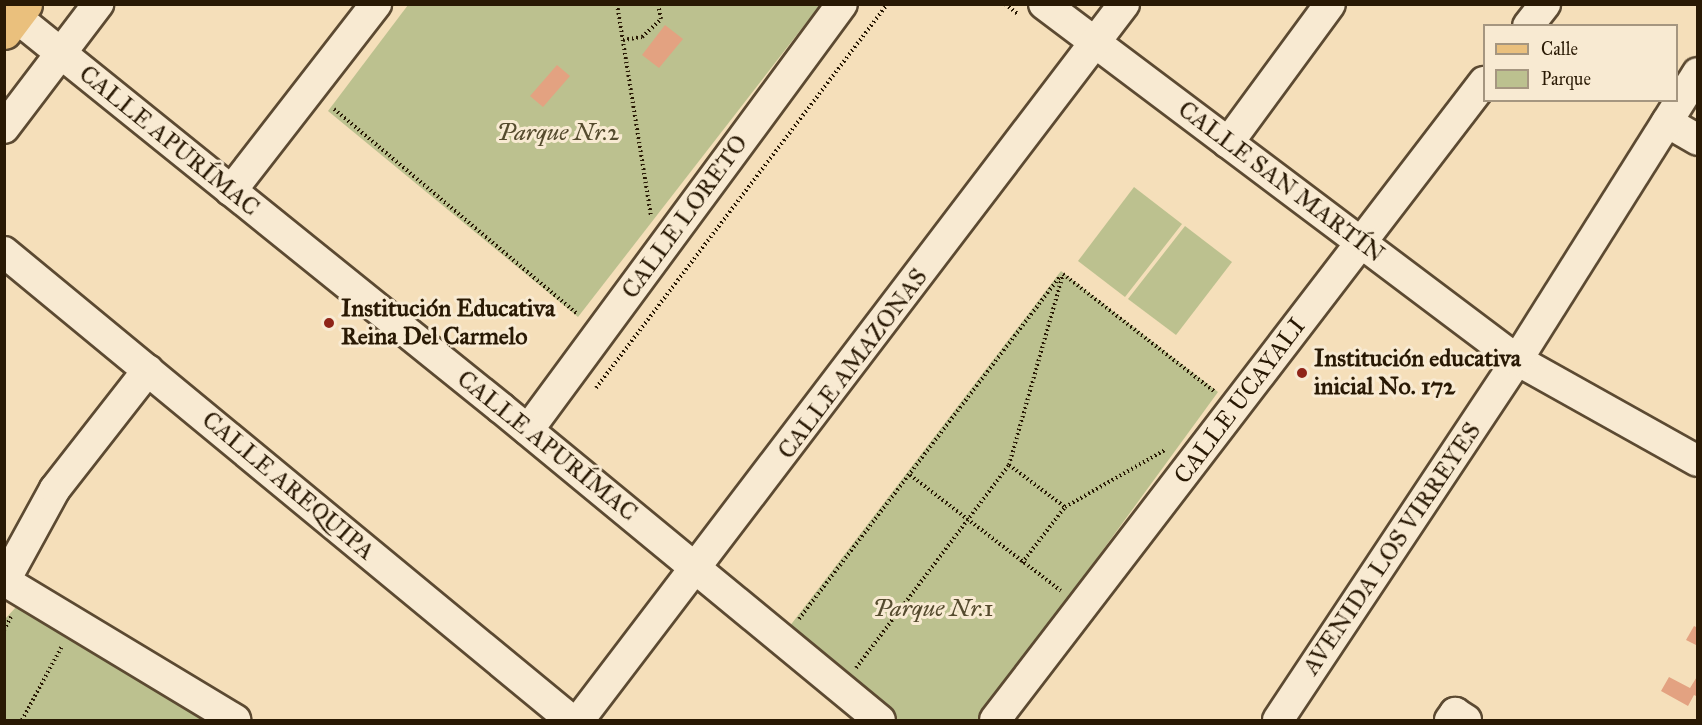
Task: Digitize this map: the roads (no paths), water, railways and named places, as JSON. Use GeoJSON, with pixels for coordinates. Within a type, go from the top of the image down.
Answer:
{"type":"FeatureCollection","features":[{"type":"Feature","properties":{"kind":"street"},"geometry":{"type":"LineString","coordinates":[[4,128],[98,4]]}},
{"type":"Feature","properties":{"kind":"street"},"geometry":{"type":"LineString","coordinates":[[231,191],[376,4]]}},
{"type":"Feature","properties":{"kind":"street","name":"CALLE LORETO"},"geometry":{"type":"LineString","coordinates":[[528,430],[842,4]]}},
{"type":"Feature","properties":{"kind":"street","name":"CALLE SAN MARTÍN"},"geometry":{"type":"LineString","coordinates":[[1044,4],[1517,360],[1698,461]]}},
{"type":"Feature","properties":{"kind":"street","name":"CALLE AMAZONAS"},"geometry":{"type":"LineString","coordinates":[[579,720],[697,570],[1124,4]]}},
{"type":"Feature","properties":{"kind":"street"},"geometry":{"type":"LineString","coordinates":[[1228,143],[1330,4]]}},
{"type":"Feature","properties":{"kind":"street"},"geometry":{"type":"LineString","coordinates":[[1530,24],[1545,4]]}},
{"type":"Feature","properties":{"kind":"street","name":"CALLE APURÍMAC"},"geometry":{"type":"LineString","coordinates":[[15,18],[528,430],[880,720]]}},
{"type":"Feature","properties":{"kind":"street","name":"AVENIDA LOS VIRREYES"},"geometry":{"type":"LineString","coordinates":[[1278,720],[1517,360],[1698,73]]}},
{"type":"Feature","properties":{"kind":"street","name":"CALLE UCAYALI"},"geometry":{"type":"LineString","coordinates":[[995,720],[1483,85]]}},
{"type":"Feature","properties":{"kind":"street"},"geometry":{"type":"LineString","coordinates":[[1667,122],[1698,140]]}},
{"type":"Feature","properties":{"kind":"street","name":"CALLE AREQUIPA"},"geometry":{"type":"LineString","coordinates":[[4,252],[571,720]]}},
{"type":"Feature","properties":{"kind":"street"},"geometry":{"type":"LineString","coordinates":[[148,370],[55,489],[5,581],[224,717]]}},
{"type":"Feature","properties":{"kind":"street"},"geometry":{"type":"LineString","coordinates":[[1450,720],[1455,713],[1466,720]]}},
{"type":"Feature","properties":{"kind":"place","name":"Institución Educativa Reina Del Carmelo"},"geometry":{"type":"Point","coordinates":[329,323]}},
{"type":"Feature","properties":{"kind":"place","name":"Institución educativa inicial No. 172"},"geometry":{"type":"Point","coordinates":[1302,373]}},
{"type":"Feature","properties":{"kind":"park label","name":"Parque Nr.2"},"geometry":{"type":"Point","coordinates":[558,133]}},
{"type":"Feature","properties":{"kind":"park label","name":"Parque Nr.1"},"geometry":{"type":"Point","coordinates":[933,609]}}]}
